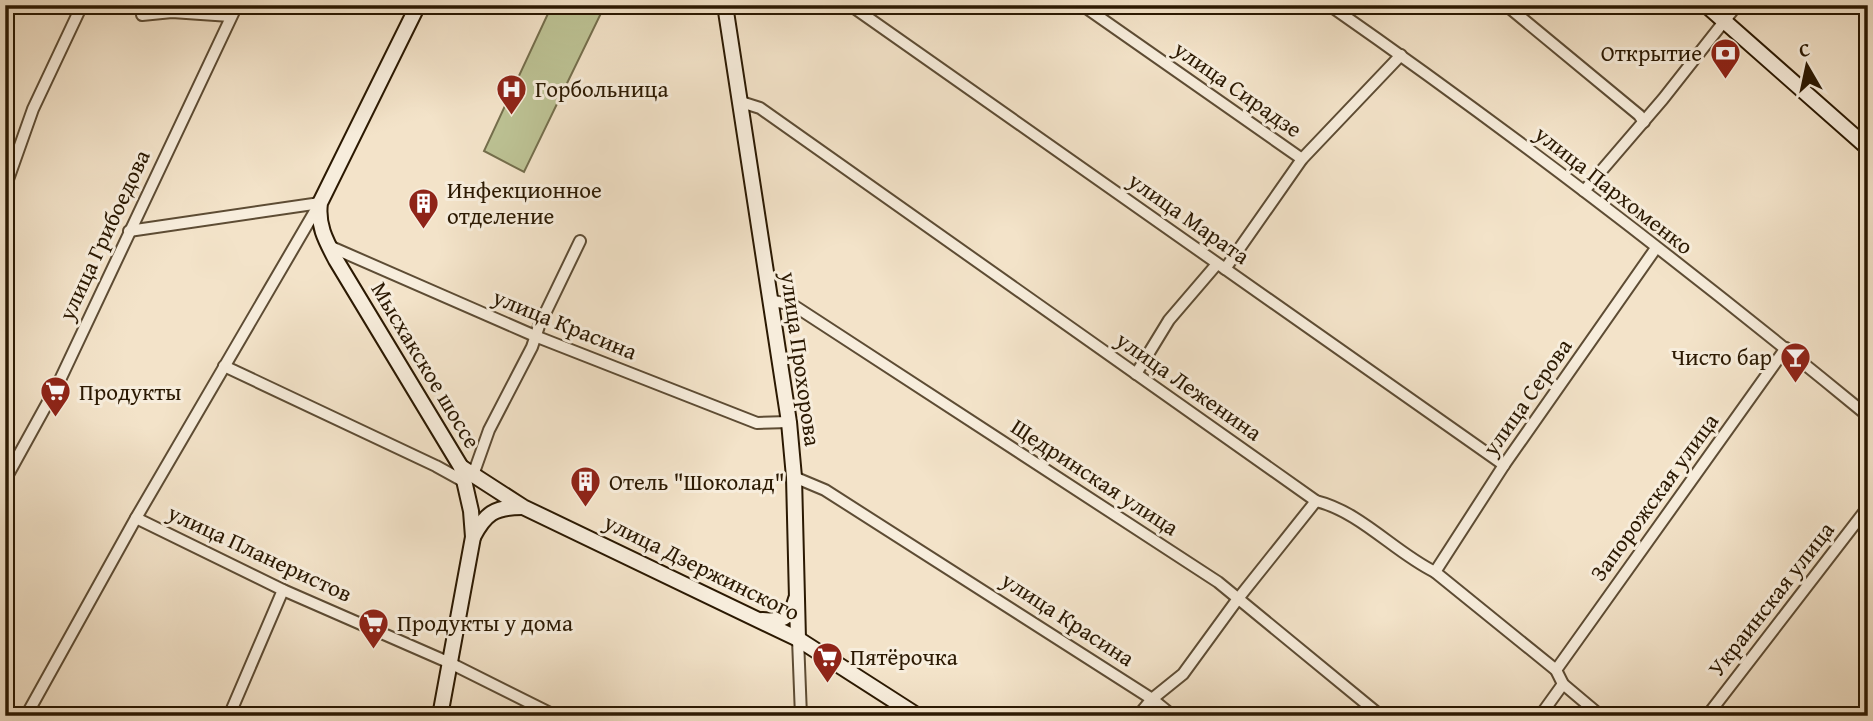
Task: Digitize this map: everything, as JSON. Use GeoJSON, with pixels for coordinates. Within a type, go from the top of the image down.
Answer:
{"type":"FeatureCollection","features":[{"type":"Feature","properties":{"kind":"street"},"geometry":{"type":"LineString","coordinates":[[5,188],[33,109],[82,5]]}},
{"type":"Feature","properties":{"kind":"street","name":"улица Грибоедова"},"geometry":{"type":"LineString","coordinates":[[5,480],[59,382],[237,5]]}},
{"type":"Feature","properties":{"kind":"street"},"geometry":{"type":"LineString","coordinates":[[26,716],[136,518],[319,206],[418,5]]}},
{"type":"Feature","properties":{"kind":"street","name":"улица Марата"},"geometry":{"type":"LineString","coordinates":[[850,5],[1504,465]]}},
{"type":"Feature","properties":{"kind":"street","name":"улица Сирадзе"},"geometry":{"type":"LineString","coordinates":[[1082,5],[1302,159]]}},
{"type":"Feature","properties":{"kind":"street","name":"улица Пархоменко"},"geometry":{"type":"LineString","coordinates":[[1329,5],[1584,191],[1786,348],[1868,416]]}},
{"type":"Feature","properties":{"kind":"street"},"geometry":{"type":"LineString","coordinates":[[1506,5],[1639,115],[1644,122]]}},
{"type":"Feature","properties":{"kind":"street"},"geometry":{"type":"LineString","coordinates":[[1706,5],[1868,148]]}},
{"type":"Feature","properties":{"kind":"street"},"geometry":{"type":"LineString","coordinates":[[1584,191],[1644,122],[1737,5]]}},
{"type":"Feature","properties":{"kind":"street","name":"улица Прохорова"},"geometry":{"type":"LineString","coordinates":[[725,9],[789,422],[794,477],[801,716]]}},
{"type":"Feature","properties":{"kind":"street"},"geometry":{"type":"LineString","coordinates":[[142,15],[172,12],[230,16]]}},
{"type":"Feature","properties":{"kind":"street"},"geometry":{"type":"LineString","coordinates":[[1136,374],[1169,320],[1221,267],[1302,159],[1401,55]]}},
{"type":"Feature","properties":{"kind":"street","name":"улица Леженина"},"geometry":{"type":"LineString","coordinates":[[741,102],[760,108],[1316,501],[1335,506],[1416,563],[1435,572],[1556,670],[1563,684],[1601,716]]}},
{"type":"Feature","properties":{"kind":"street"},"geometry":{"type":"LineString","coordinates":[[129,231],[319,206]]}},
{"type":"Feature","properties":{"kind":"street","name":"Мысхакское шоссе"},"geometry":{"type":"LineString","coordinates":[[319,206],[320,225],[329,246],[466,475],[473,537],[440,716]]}},
{"type":"Feature","properties":{"kind":"street"},"geometry":{"type":"LineString","coordinates":[[291,208],[303,215],[306,225],[303,234]]}},
{"type":"Feature","properties":{"kind":"street"},"geometry":{"type":"LineString","coordinates":[[466,475],[532,347],[568,261],[580,241]]}},
{"type":"Feature","properties":{"kind":"street","name":"улица Красина"},"geometry":{"type":"LineString","coordinates":[[329,246],[536,336],[757,423],[789,422]]}},
{"type":"Feature","properties":{"kind":"street","name":"улица Серова"},"geometry":{"type":"LineString","coordinates":[[1435,572],[1504,465],[1656,248]]}},
{"type":"Feature","properties":{"kind":"street","name":"Щедринская улица"},"geometry":{"type":"LineString","coordinates":[[769,300],[793,305],[1218,582],[1381,716]]}},
{"type":"Feature","properties":{"kind":"street","name":"Запорожская улица"},"geometry":{"type":"LineString","coordinates":[[1556,670],[1786,348]]}},
{"type":"Feature","properties":{"kind":"street","name":"улица Дзержинского"},"geometry":{"type":"LineString","coordinates":[[224,366],[466,475],[523,506],[799,639],[918,716]]}},
{"type":"Feature","properties":{"kind":"street","name":"улица Красина"},"geometry":{"type":"LineString","coordinates":[[794,477],[825,489],[1152,699],[1173,716]]}},
{"type":"Feature","properties":{"kind":"street"},"geometry":{"type":"LineString","coordinates":[[1138,716],[1152,699],[1183,674],[1237,600],[1316,501]]}},
{"type":"Feature","properties":{"kind":"street"},"geometry":{"type":"LineString","coordinates":[[473,537],[481,522],[496,510],[523,506]]}},
{"type":"Feature","properties":{"kind":"street","name":"Украинская улица"},"geometry":{"type":"LineString","coordinates":[[1707,716],[1868,507]]}},
{"type":"Feature","properties":{"kind":"street","name":"улица Планеристов"},"geometry":{"type":"LineString","coordinates":[[136,518],[283,590],[450,663],[556,716]]}},
{"type":"Feature","properties":{"kind":"street"},"geometry":{"type":"LineString","coordinates":[[229,716],[283,590]]}},
{"type":"Feature","properties":{"kind":"street"},"geometry":{"type":"LineString","coordinates":[[757,619],[780,620],[788,617],[797,593]]}},
{"type":"Feature","properties":{"kind":"street"},"geometry":{"type":"LineString","coordinates":[[1540,716],[1563,684]]}},
{"type":"Feature","properties":{"kind":"green space"},"geometry":{"type":"Polygon","coordinates":[[[552,5],[605,5],[524,172],[484,151],[552,5]]]}},
{"type":"Feature","properties":{"kind":"place","name":"Открытие"},"geometry":{"type":"Point","coordinates":[1725,80]}},
{"type":"Feature","properties":{"kind":"place","name":"Горбольница"},"geometry":{"type":"Point","coordinates":[512,116]}},
{"type":"Feature","properties":{"kind":"place","name":"Инфекционное отделение"},"geometry":{"type":"Point","coordinates":[424,230]}},
{"type":"Feature","properties":{"kind":"place","name":"Чисто бар"},"geometry":{"type":"Point","coordinates":[1795,384]}},
{"type":"Feature","properties":{"kind":"place","name":"Продукты"},"geometry":{"type":"Point","coordinates":[56,419]}},
{"type":"Feature","properties":{"kind":"place","name":"Отель \"Шоколад\""},"geometry":{"type":"Point","coordinates":[586,509]}},
{"type":"Feature","properties":{"kind":"place","name":"Продукты у дома"},"geometry":{"type":"Point","coordinates":[374,650]}},
{"type":"Feature","properties":{"kind":"place","name":"Пятёрочка"},"geometry":{"type":"Point","coordinates":[827,684]}}]}
